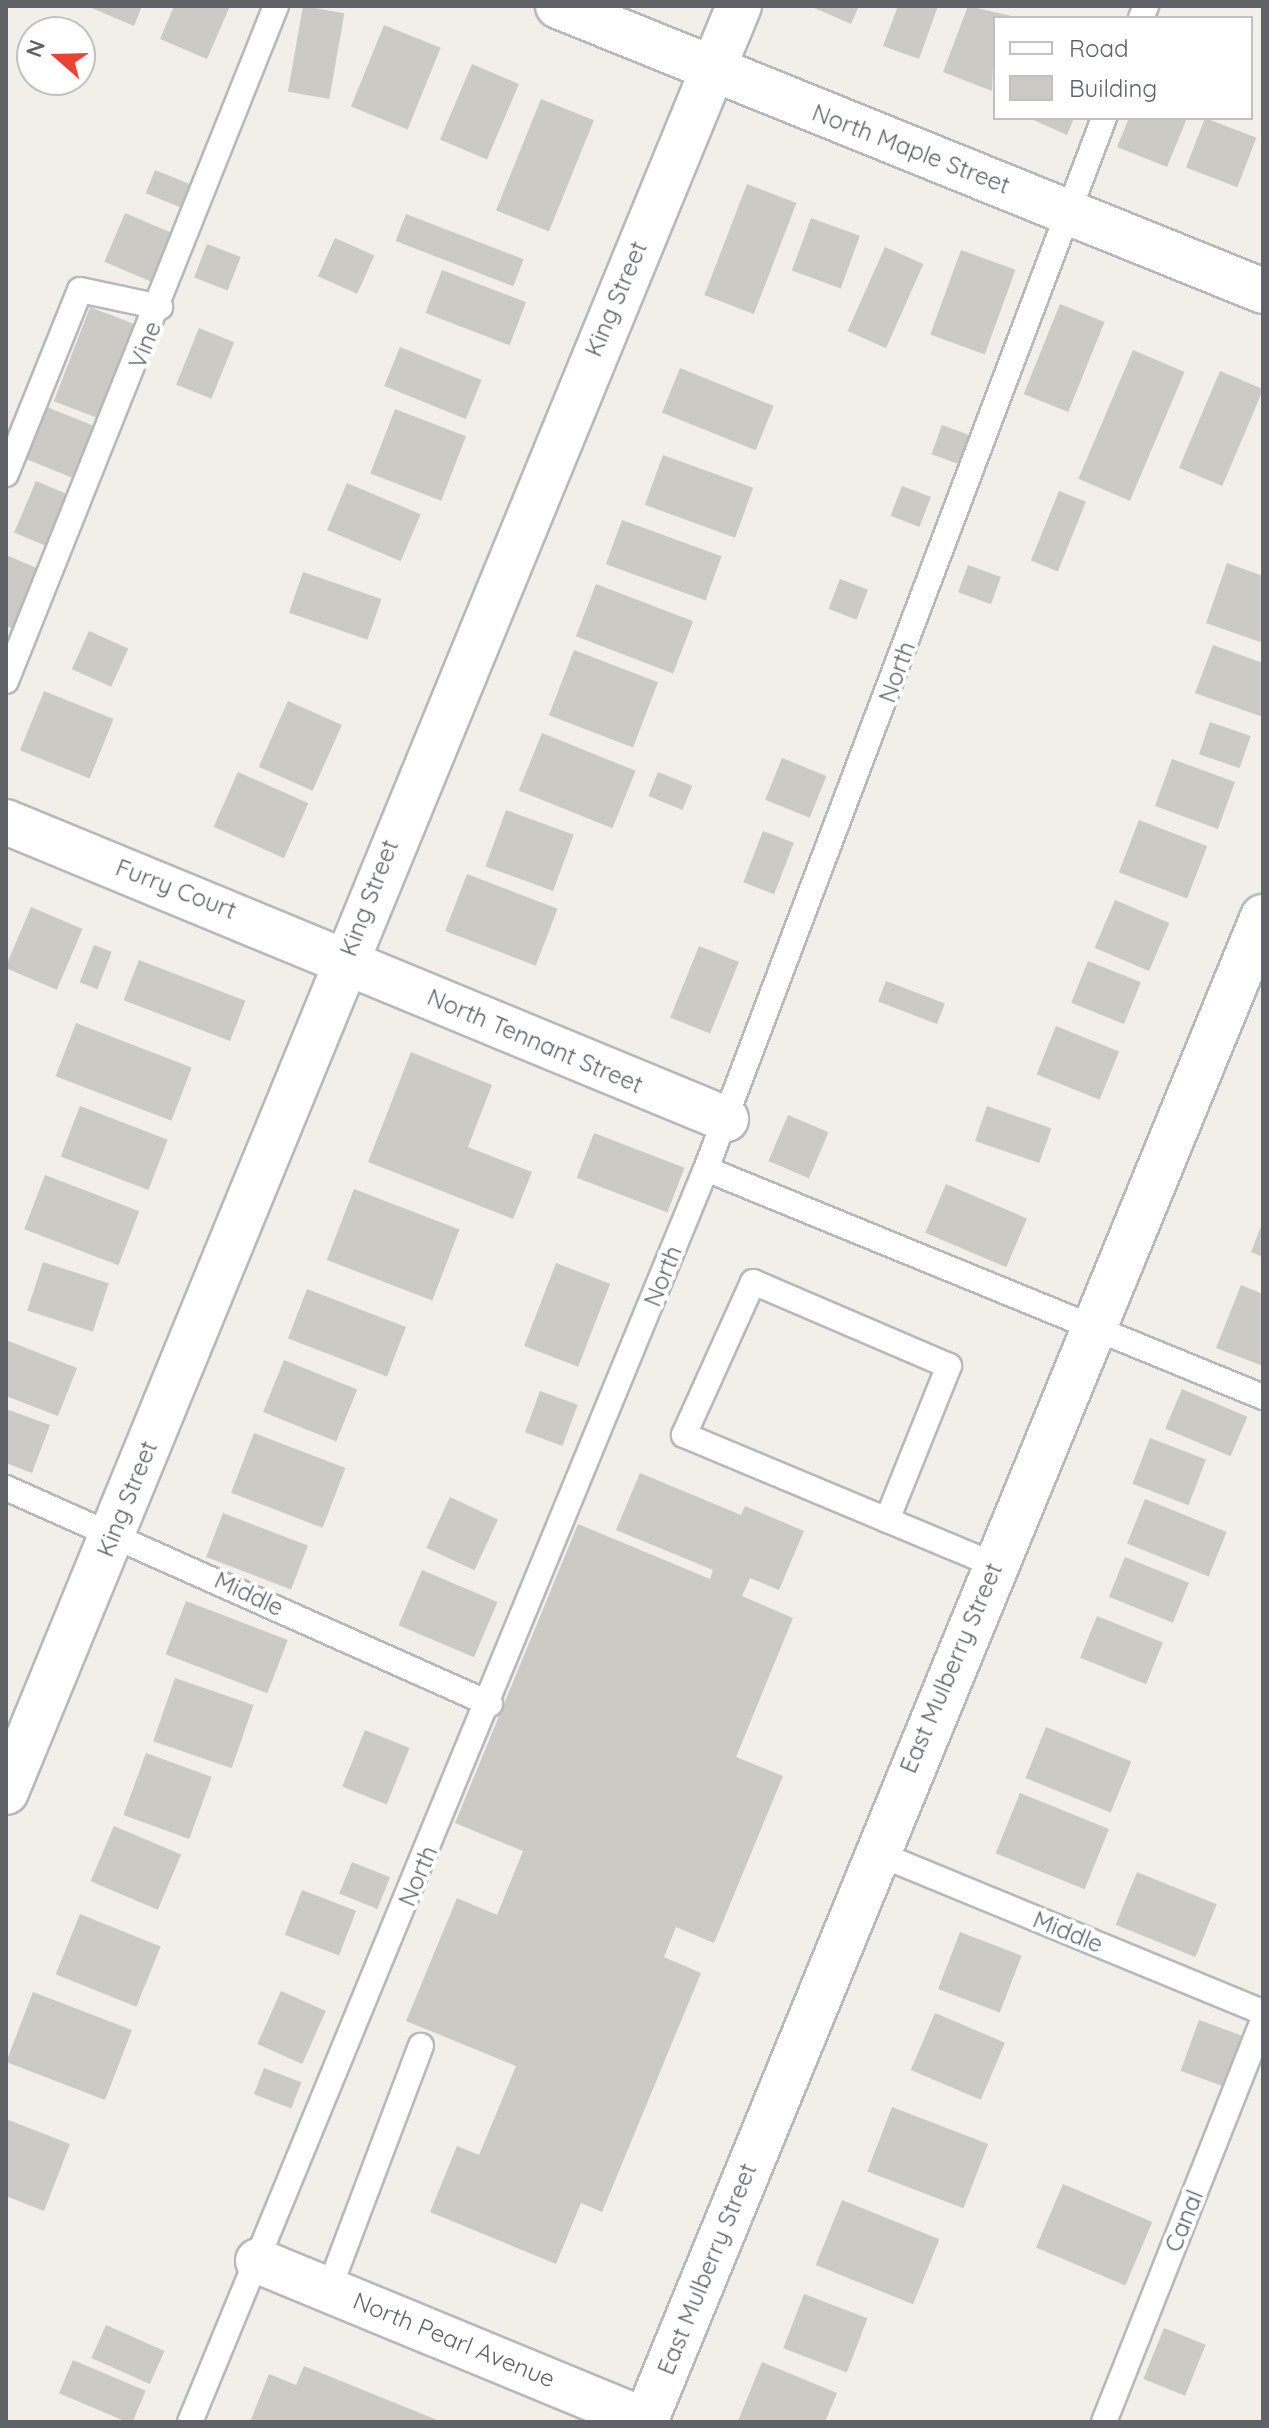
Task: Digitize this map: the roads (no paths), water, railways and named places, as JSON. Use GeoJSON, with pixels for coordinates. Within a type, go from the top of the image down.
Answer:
{"type":"FeatureCollection","features":[{"type":"Feature","properties":{"kind":"street","name":"North Maple Street"},"geometry":{"type":"LineString","coordinates":[[558,6],[711,72],[1070,209],[1263,291]]}},
{"type":"Feature","properties":{"kind":"street","name":"King Street"},"geometry":{"type":"LineString","coordinates":[[6,1792],[739,6]]}},
{"type":"Feature","properties":{"kind":"street","name":"Furry Court"},"geometry":{"type":"LineString","coordinates":[[6,822],[346,958]]}},
{"type":"Feature","properties":{"kind":"street","name":"East Mulberry Street"},"geometry":{"type":"LineString","coordinates":[[646,2422],[874,1852],[1263,917]]}},
{"type":"Feature","properties":{"kind":"street","name":"North Tennant Street"},"geometry":{"type":"LineString","coordinates":[[346,958],[615,1078],[726,1119]]}},
{"type":"Feature","properties":{"kind":"street","name":"North Pearl Avenue"},"geometry":{"type":"LineString","coordinates":[[258,2261],[646,2422]]}},
{"type":"Feature","properties":{"kind":"lane","name":"Vine"},"geometry":{"type":"LineString","coordinates":[[6,681],[160,307],[276,6]]}},
{"type":"Feature","properties":{"kind":"lane","name":"North"},"geometry":{"type":"LineString","coordinates":[[190,2422],[490,1704],[726,1119],[1103,120]]}},
{"type":"Feature","properties":{"kind":"lane"},"geometry":{"type":"LineString","coordinates":[[6,474],[80,290],[160,307]]}},
{"type":"Feature","properties":{"kind":"lane"},"geometry":{"type":"LineString","coordinates":[[706,1169],[1263,1397]]}},
{"type":"Feature","properties":{"kind":"lane"},"geometry":{"type":"LineString","coordinates":[[887,1520],[949,1366],[753,1282],[684,1435],[887,1520],[995,1565]]}},
{"type":"Feature","properties":{"kind":"lane","name":"Middle"},"geometry":{"type":"LineString","coordinates":[[6,1488],[113,1532],[490,1704]]}},
{"type":"Feature","properties":{"kind":"lane","name":"Middle"},"geometry":{"type":"LineString","coordinates":[[874,1852],[1263,2012]]}},
{"type":"Feature","properties":{"kind":"lane","name":"Canal"},"geometry":{"type":"LineString","coordinates":[[1104,2422],[1263,2020]]}},
{"type":"Feature","properties":{"kind":"lane"},"geometry":{"type":"LineString","coordinates":[[329,2289],[421,2046]]}}]}
